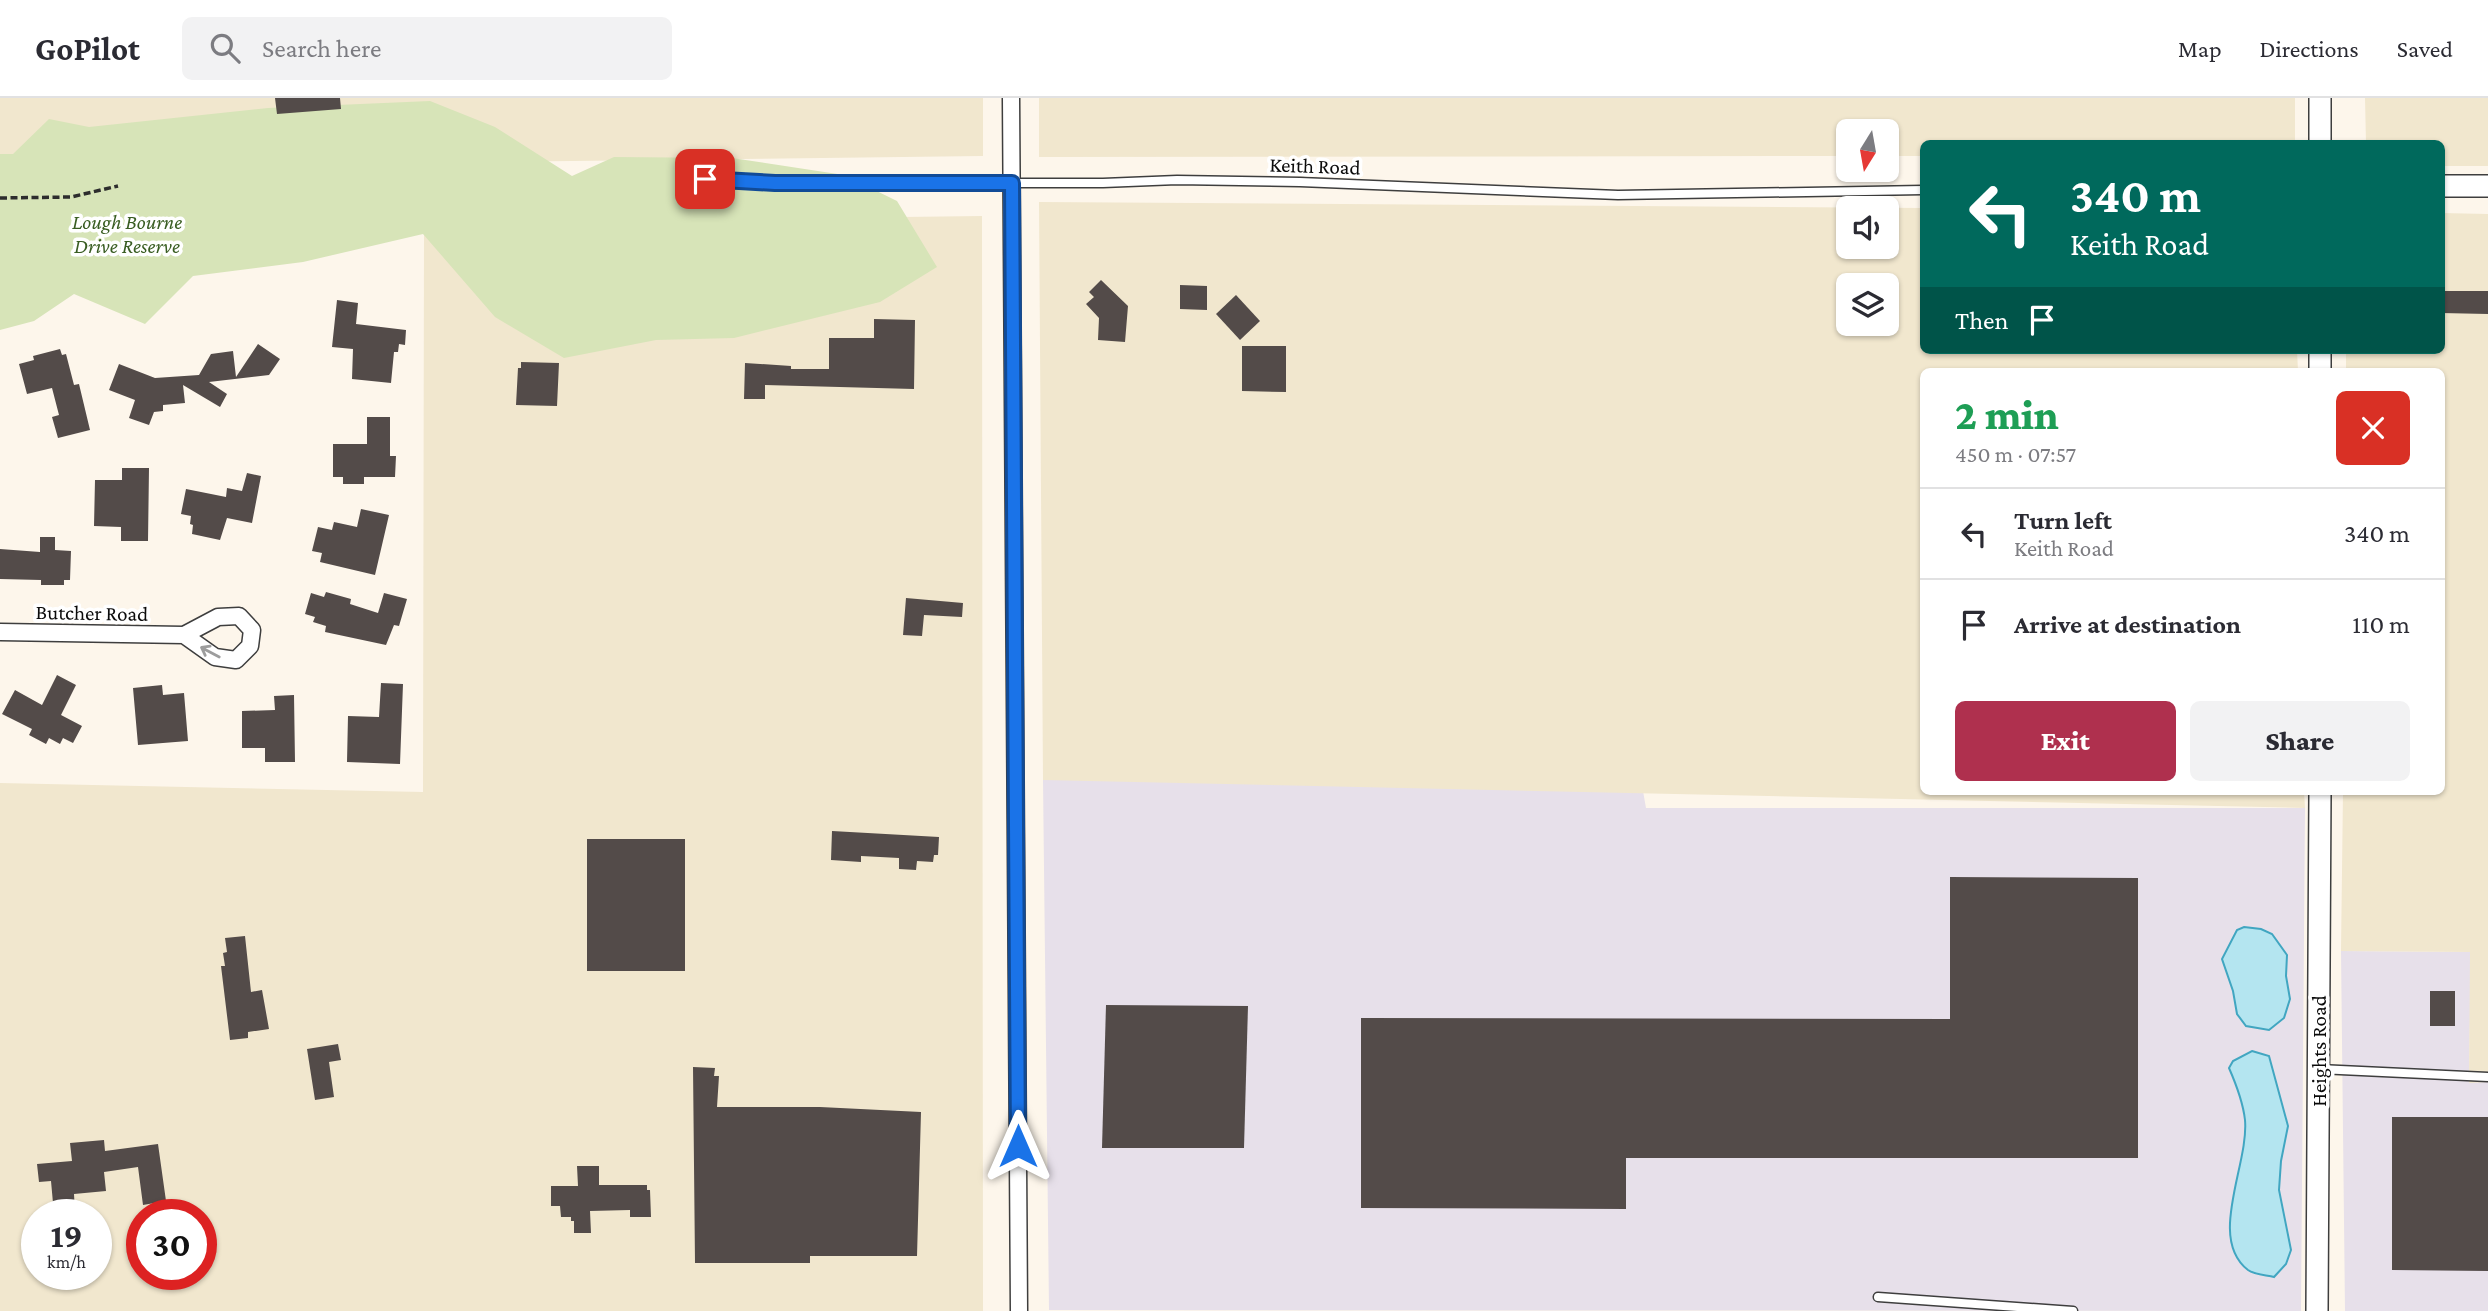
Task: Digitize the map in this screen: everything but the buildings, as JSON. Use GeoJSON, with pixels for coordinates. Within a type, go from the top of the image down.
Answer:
{"type":"FeatureCollection","features":[{"type":"Feature","properties":{"kind":"street"},"geometry":{"type":"LineString","coordinates":[[1011,98],[1019,1311]]}},
{"type":"Feature","properties":{"kind":"street"},"geometry":{"type":"LineString","coordinates":[[2320,98],[2320,140]]}},
{"type":"Feature","properties":{"kind":"street"},"geometry":{"type":"LineString","coordinates":[[2445,186],[2488,186]]}},
{"type":"Feature","properties":{"kind":"street","name":"Butcher Road"},"geometry":{"type":"LineString","coordinates":[[0,632],[184,635]]}},
{"type":"Feature","properties":{"kind":"street","name":"Heights Road"},"geometry":{"type":"LineString","coordinates":[[2317,1311],[2320,795]]}},
{"type":"Feature","properties":{"kind":"lane","name":"Keith Road"},"geometry":{"type":"LineString","coordinates":[[705,179],[775,183],[1245,181],[1618,195],[1920,190]]}},
{"type":"Feature","properties":{"kind":"lane"},"geometry":{"type":"LineString","coordinates":[[2319,1069],[2488,1077]]}},
{"type":"Feature","properties":{"kind":"lane"},"geometry":{"type":"LineString","coordinates":[[1878,1297],[2073,1311]]}},
{"type":"Feature","properties":{"kind":"path"},"geometry":{"type":"LineString","coordinates":[[0,198],[71,197],[118,186]]}},
{"type":"Feature","properties":{"kind":"shaded area"},"geometry":{"type":"Polygon","coordinates":[[[0,98],[983,98],[983,156],[417,163],[0,154],[0,98]]]}},
{"type":"Feature","properties":{"kind":"shaded area"},"geometry":{"type":"Polygon","coordinates":[[[1039,98],[2295,98],[2295,140],[1920,140],[1920,156],[1899,156],[1899,119],[1836,119],[1836,156],[1039,157],[1039,98]]]}},
{"type":"Feature","properties":{"kind":"shaded area"},"geometry":{"type":"Polygon","coordinates":[[[2365,98],[2488,98],[2488,166],[2445,166],[2445,140],[2366,140],[2365,98]]]}},
{"type":"Feature","properties":{"kind":"shaded area"},"geometry":{"type":"Polygon","coordinates":[[[1039,202],[1836,207],[1836,259],[1899,259],[1899,208],[1920,208],[1920,354],[2297,354],[2298,368],[1920,368],[1920,795],[2304,795],[2305,808],[1043,780],[1039,202]]]}},
{"type":"Feature","properties":{"kind":"shaded area"},"geometry":{"type":"Polygon","coordinates":[[[2445,213],[2488,214],[2488,1082],[2469,1083],[2470,952],[2341,951],[2343,795],[2445,795],[2445,368],[2346,368],[2346,354],[2445,354],[2445,213]]]}},
{"type":"Feature","properties":{"kind":"shaded area"},"geometry":{"type":"Polygon","coordinates":[[[982,216],[983,1311],[0,1311],[0,783],[423,792],[424,234],[502,222],[982,216]]]}},
{"type":"Feature","properties":{"kind":"shaded area"},"geometry":{"type":"Polygon","coordinates":[[[1640,774],[1646,808],[2305,808],[2301,1311],[1049,1310],[1043,780],[1640,774]]]}},
{"type":"Feature","properties":{"kind":"shaded area"},"geometry":{"type":"Polygon","coordinates":[[[2341,951],[2471,952],[2469,1082],[2488,1082],[2488,1311],[2345,1311],[2341,951]]]}},
{"type":"Feature","properties":{"kind":"green space","name":"Lough Bourne Drive Reserve"},"geometry":{"type":"Polygon","coordinates":[[[430,101],[495,127],[572,176],[614,157],[732,158],[844,175],[897,201],[937,267],[880,302],[734,338],[656,340],[564,358],[495,317],[423,234],[303,262],[193,276],[145,324],[74,294],[34,321],[0,330],[0,154],[13,154],[49,119],[89,127],[268,108],[430,101]]]}},
{"type":"Feature","properties":{"kind":"water"},"geometry":{"type":"Polygon","coordinates":[[[2244,927],[2261,929],[2272,934],[2287,955],[2286,976],[2290,999],[2284,1018],[2269,1030],[2246,1026],[2237,1014],[2233,991],[2222,959],[2237,930],[2244,927]]]}},
{"type":"Feature","properties":{"kind":"water"},"geometry":{"type":"Polygon","coordinates":[[[2252,1051],[2269,1056],[2288,1126],[2279,1190],[2291,1250],[2286,1264],[2274,1277],[2248,1270],[2236,1256],[2231,1239],[2230,1220],[2245,1138],[2245,1120],[2239,1093],[2229,1068],[2233,1061],[2252,1051]]]}},
{"type":"Feature","properties":{"kind":"route"},"geometry":{"type":"LineString","coordinates":[[705,179],[775,183],[1012,183],[1018,1146]]}}]}
